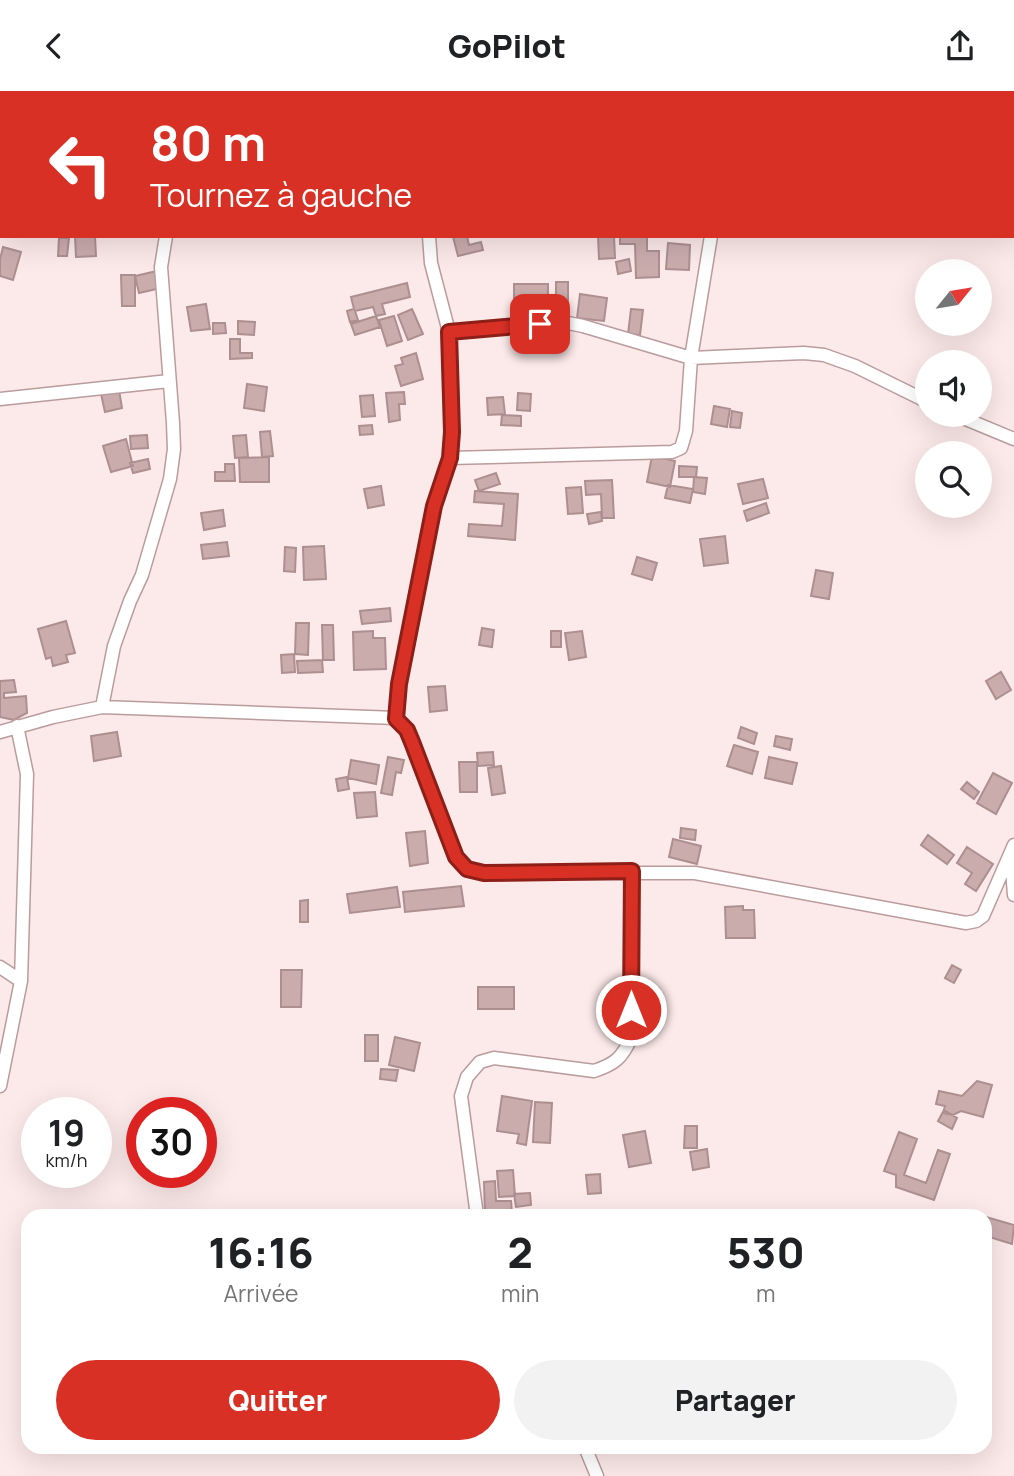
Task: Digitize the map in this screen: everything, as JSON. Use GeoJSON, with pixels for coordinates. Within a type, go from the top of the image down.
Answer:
{"type":"FeatureCollection","features":[{"type":"Feature","properties":{"kind":"street"},"geometry":{"type":"LineString","coordinates":[[102,707],[114,646],[142,575],[170,479],[174,449],[161,267],[166,238]]}},
{"type":"Feature","properties":{"kind":"street"},"geometry":{"type":"LineString","coordinates":[[396,719],[399,684],[434,506],[450,458],[452,432],[449,332],[431,263],[429,238]]}},
{"type":"Feature","properties":{"kind":"street"},"geometry":{"type":"LineString","coordinates":[[450,458],[672,452],[681,448],[686,431],[691,358],[711,238]]}},
{"type":"Feature","properties":{"kind":"street"},"geometry":{"type":"LineString","coordinates":[[449,332],[563,322],[583,325],[691,358],[804,353],[824,355],[855,366],[915,396]]}},
{"type":"Feature","properties":{"kind":"street"},"geometry":{"type":"LineString","coordinates":[[0,399],[169,381]]}},
{"type":"Feature","properties":{"kind":"street"},"geometry":{"type":"LineString","coordinates":[[985,427],[1014,439]]}},
{"type":"Feature","properties":{"kind":"street"},"geometry":{"type":"LineString","coordinates":[[0,732],[102,707],[396,719],[407,730],[456,857],[467,869],[484,873],[695,873],[967,923],[976,922],[982,916],[1012,849]]}},
{"type":"Feature","properties":{"kind":"street"},"geometry":{"type":"LineString","coordinates":[[0,1086],[21,981],[27,774],[17,726]]}},
{"type":"Feature","properties":{"kind":"street"},"geometry":{"type":"LineString","coordinates":[[1012,849],[1014,895]]}},
{"type":"Feature","properties":{"kind":"street"},"geometry":{"type":"LineString","coordinates":[[476,1209],[461,1096],[467,1077],[480,1062],[494,1058],[594,1071],[608,1066],[624,1055],[631,1038],[632,871]]}},
{"type":"Feature","properties":{"kind":"street"},"geometry":{"type":"LineString","coordinates":[[0,967],[21,981]]}},
{"type":"Feature","properties":{"kind":"street"},"geometry":{"type":"LineString","coordinates":[[588,1454],[597,1476]]}},
{"type":"Feature","properties":{"kind":"building"},"geometry":{"type":"Polygon","coordinates":[[[59,238],[69,238],[67,256],[58,256],[59,238]]]}},
{"type":"Feature","properties":{"kind":"building"},"geometry":{"type":"Polygon","coordinates":[[[75,238],[95,238],[96,256],[76,257],[75,238]]]}},
{"type":"Feature","properties":{"kind":"building"},"geometry":{"type":"Polygon","coordinates":[[[453,238],[467,238],[469,245],[481,242],[483,250],[458,256],[453,238]]]}},
{"type":"Feature","properties":{"kind":"building"},"geometry":{"type":"Polygon","coordinates":[[[598,238],[614,238],[615,258],[599,259],[598,238]]]}},
{"type":"Feature","properties":{"kind":"building"},"geometry":{"type":"Polygon","coordinates":[[[620,238],[647,238],[647,251],[659,251],[659,277],[636,278],[635,244],[620,244],[620,238]]]}},
{"type":"Feature","properties":{"kind":"building"},"geometry":{"type":"Polygon","coordinates":[[[668,243],[690,245],[689,270],[666,269],[668,243]]]}},
{"type":"Feature","properties":{"kind":"building"},"geometry":{"type":"Polygon","coordinates":[[[3,247],[21,252],[13,280],[0,276],[3,247]]]}},
{"type":"Feature","properties":{"kind":"building"},"geometry":{"type":"Polygon","coordinates":[[[629,259],[631,271],[618,274],[616,262],[629,259]]]}},
{"type":"Feature","properties":{"kind":"building"},"geometry":{"type":"Polygon","coordinates":[[[157,271],[161,288],[139,293],[135,276],[157,271]]]}},
{"type":"Feature","properties":{"kind":"building"},"geometry":{"type":"Polygon","coordinates":[[[121,275],[135,275],[135,306],[122,306],[121,275]]]}},
{"type":"Feature","properties":{"kind":"building"},"geometry":{"type":"Polygon","coordinates":[[[556,282],[568,282],[568,305],[556,305],[556,282]]]}},
{"type":"Feature","properties":{"kind":"building"},"geometry":{"type":"Polygon","coordinates":[[[407,283],[410,297],[382,304],[385,314],[376,316],[373,307],[355,311],[358,320],[350,322],[347,311],[354,309],[351,297],[407,283]]]}},
{"type":"Feature","properties":{"kind":"building"},"geometry":{"type":"Polygon","coordinates":[[[514,284],[548,284],[548,309],[514,309],[514,284]]]}},
{"type":"Feature","properties":{"kind":"building"},"geometry":{"type":"Polygon","coordinates":[[[580,294],[607,298],[604,321],[577,318],[580,294]]]}},
{"type":"Feature","properties":{"kind":"building"},"geometry":{"type":"Polygon","coordinates":[[[206,304],[210,329],[191,331],[187,307],[206,304]]]}},
{"type":"Feature","properties":{"kind":"building"},"geometry":{"type":"Polygon","coordinates":[[[412,309],[423,334],[408,340],[398,315],[412,309]]]}},
{"type":"Feature","properties":{"kind":"building"},"geometry":{"type":"Polygon","coordinates":[[[631,309],[643,310],[640,335],[628,334],[631,309]]]}},
{"type":"Feature","properties":{"kind":"building"},"geometry":{"type":"Polygon","coordinates":[[[376,316],[380,327],[355,335],[351,324],[376,316]]]}},
{"type":"Feature","properties":{"kind":"building"},"geometry":{"type":"Polygon","coordinates":[[[394,316],[402,341],[387,346],[379,320],[394,316]]]}},
{"type":"Feature","properties":{"kind":"building"},"geometry":{"type":"Polygon","coordinates":[[[238,321],[255,322],[254,335],[238,334],[238,321]]]}},
{"type":"Feature","properties":{"kind":"building"},"geometry":{"type":"Polygon","coordinates":[[[213,323],[225,323],[226,333],[213,334],[213,323]]]}},
{"type":"Feature","properties":{"kind":"building"},"geometry":{"type":"Polygon","coordinates":[[[230,339],[240,339],[240,353],[252,353],[252,358],[230,359],[230,339]]]}},
{"type":"Feature","properties":{"kind":"building"},"geometry":{"type":"Polygon","coordinates":[[[416,353],[423,379],[401,386],[395,366],[403,364],[401,358],[416,353]]]}},
{"type":"Feature","properties":{"kind":"building"},"geometry":{"type":"Polygon","coordinates":[[[247,384],[267,387],[264,411],[244,408],[247,384]]]}},
{"type":"Feature","properties":{"kind":"building"},"geometry":{"type":"Polygon","coordinates":[[[119,390],[122,408],[105,412],[101,394],[119,390]]]}},
{"type":"Feature","properties":{"kind":"building"},"geometry":{"type":"Polygon","coordinates":[[[404,392],[405,404],[399,404],[400,420],[389,422],[386,393],[404,392]]]}},
{"type":"Feature","properties":{"kind":"building"},"geometry":{"type":"Polygon","coordinates":[[[518,393],[531,394],[530,411],[517,410],[518,393]]]}},
{"type":"Feature","properties":{"kind":"building"},"geometry":{"type":"Polygon","coordinates":[[[373,395],[375,416],[362,417],[360,396],[373,395]]]}},
{"type":"Feature","properties":{"kind":"building"},"geometry":{"type":"Polygon","coordinates":[[[503,397],[505,414],[488,415],[487,398],[503,397]]]}},
{"type":"Feature","properties":{"kind":"building"},"geometry":{"type":"Polygon","coordinates":[[[714,406],[730,409],[727,427],[711,424],[714,406]]]}},
{"type":"Feature","properties":{"kind":"building"},"geometry":{"type":"Polygon","coordinates":[[[732,411],[742,413],[740,428],[730,427],[732,411]]]}},
{"type":"Feature","properties":{"kind":"building"},"geometry":{"type":"Polygon","coordinates":[[[502,415],[521,416],[521,426],[501,425],[502,415]]]}},
{"type":"Feature","properties":{"kind":"building"},"geometry":{"type":"Polygon","coordinates":[[[372,425],[373,434],[360,435],[359,426],[372,425]]]}},
{"type":"Feature","properties":{"kind":"building"},"geometry":{"type":"Polygon","coordinates":[[[270,431],[273,456],[262,457],[260,432],[270,431]]]}},
{"type":"Feature","properties":{"kind":"building"},"geometry":{"type":"Polygon","coordinates":[[[147,435],[148,448],[131,449],[130,436],[147,435]]]}},
{"type":"Feature","properties":{"kind":"building"},"geometry":{"type":"Polygon","coordinates":[[[246,435],[248,457],[235,458],[233,436],[246,435]]]}},
{"type":"Feature","properties":{"kind":"building"},"geometry":{"type":"Polygon","coordinates":[[[126,439],[133,466],[111,472],[103,446],[126,439]]]}},
{"type":"Feature","properties":{"kind":"building"},"geometry":{"type":"Polygon","coordinates":[[[652,456],[675,461],[670,487],[647,482],[652,456]]]}},
{"type":"Feature","properties":{"kind":"building"},"geometry":{"type":"Polygon","coordinates":[[[269,457],[269,482],[240,482],[239,458],[269,457]]]}},
{"type":"Feature","properties":{"kind":"building"},"geometry":{"type":"Polygon","coordinates":[[[148,459],[150,469],[133,473],[130,463],[148,459]]]}},
{"type":"Feature","properties":{"kind":"building"},"geometry":{"type":"Polygon","coordinates":[[[225,464],[234,464],[235,481],[215,481],[215,472],[225,472],[225,464]]]}},
{"type":"Feature","properties":{"kind":"building"},"geometry":{"type":"Polygon","coordinates":[[[679,466],[697,467],[696,477],[679,477],[679,466]]]}},
{"type":"Feature","properties":{"kind":"building"},"geometry":{"type":"Polygon","coordinates":[[[496,473],[500,484],[479,491],[475,480],[496,473]]]}},
{"type":"Feature","properties":{"kind":"building"},"geometry":{"type":"Polygon","coordinates":[[[694,477],[707,478],[705,494],[693,492],[694,477]]]}},
{"type":"Feature","properties":{"kind":"building"},"geometry":{"type":"Polygon","coordinates":[[[763,479],[768,498],[743,504],[738,484],[763,479]]]}},
{"type":"Feature","properties":{"kind":"building"},"geometry":{"type":"Polygon","coordinates":[[[612,480],[614,518],[602,518],[601,494],[586,495],[585,481],[612,480]]]}},
{"type":"Feature","properties":{"kind":"building"},"geometry":{"type":"Polygon","coordinates":[[[668,485],[693,489],[690,503],[665,498],[668,485]]]}},
{"type":"Feature","properties":{"kind":"building"},"geometry":{"type":"Polygon","coordinates":[[[381,486],[384,505],[368,508],[364,489],[381,486]]]}},
{"type":"Feature","properties":{"kind":"building"},"geometry":{"type":"Polygon","coordinates":[[[581,487],[583,513],[568,514],[566,488],[581,487]]]}},
{"type":"Feature","properties":{"kind":"building"},"geometry":{"type":"Polygon","coordinates":[[[475,491],[518,494],[515,540],[468,536],[469,524],[502,526],[504,504],[474,502],[475,491]]]}},
{"type":"Feature","properties":{"kind":"building"},"geometry":{"type":"Polygon","coordinates":[[[766,503],[769,513],[747,521],[744,511],[766,503]]]}},
{"type":"Feature","properties":{"kind":"building"},"geometry":{"type":"Polygon","coordinates":[[[223,510],[225,526],[204,530],[201,513],[223,510]]]}},
{"type":"Feature","properties":{"kind":"building"},"geometry":{"type":"Polygon","coordinates":[[[601,512],[602,521],[589,524],[587,514],[601,512]]]}},
{"type":"Feature","properties":{"kind":"building"},"geometry":{"type":"Polygon","coordinates":[[[725,536],[728,563],[704,566],[700,539],[725,536]]]}},
{"type":"Feature","properties":{"kind":"building"},"geometry":{"type":"Polygon","coordinates":[[[227,542],[229,556],[203,559],[201,545],[227,542]]]}},
{"type":"Feature","properties":{"kind":"building"},"geometry":{"type":"Polygon","coordinates":[[[324,546],[326,579],[304,580],[303,547],[324,546]]]}},
{"type":"Feature","properties":{"kind":"building"},"geometry":{"type":"Polygon","coordinates":[[[285,547],[296,548],[295,572],[284,571],[285,547]]]}},
{"type":"Feature","properties":{"kind":"building"},"geometry":{"type":"Polygon","coordinates":[[[637,557],[657,563],[652,580],[632,574],[637,557]]]}},
{"type":"Feature","properties":{"kind":"building"},"geometry":{"type":"Polygon","coordinates":[[[816,570],[833,573],[829,599],[811,596],[816,570]]]}},
{"type":"Feature","properties":{"kind":"building"},"geometry":{"type":"Polygon","coordinates":[[[390,608],[391,621],[362,624],[360,611],[390,608]]]}},
{"type":"Feature","properties":{"kind":"building"},"geometry":{"type":"Polygon","coordinates":[[[66,621],[75,653],[66,655],[68,662],[53,666],[51,657],[46,659],[38,629],[66,621]]]}},
{"type":"Feature","properties":{"kind":"building"},"geometry":{"type":"Polygon","coordinates":[[[296,623],[309,623],[308,655],[295,654],[296,623]]]}},
{"type":"Feature","properties":{"kind":"building"},"geometry":{"type":"Polygon","coordinates":[[[322,625],[333,625],[334,660],[323,660],[322,625]]]}},
{"type":"Feature","properties":{"kind":"building"},"geometry":{"type":"Polygon","coordinates":[[[482,628],[494,630],[492,647],[479,645],[482,628]]]}},
{"type":"Feature","properties":{"kind":"building"},"geometry":{"type":"Polygon","coordinates":[[[373,631],[373,638],[385,638],[386,669],[354,670],[353,632],[373,631]]]}},
{"type":"Feature","properties":{"kind":"building"},"geometry":{"type":"Polygon","coordinates":[[[551,631],[561,631],[561,647],[551,647],[551,631]]]}},
{"type":"Feature","properties":{"kind":"building"},"geometry":{"type":"Polygon","coordinates":[[[582,631],[586,657],[569,660],[565,633],[582,631]]]}},
{"type":"Feature","properties":{"kind":"building"},"geometry":{"type":"Polygon","coordinates":[[[294,654],[295,672],[282,673],[281,655],[294,654]]]}},
{"type":"Feature","properties":{"kind":"building"},"geometry":{"type":"Polygon","coordinates":[[[322,660],[323,672],[298,673],[297,661],[322,660]]]}},
{"type":"Feature","properties":{"kind":"building"},"geometry":{"type":"Polygon","coordinates":[[[1001,672],[1011,690],[996,699],[986,681],[1001,672]]]}},
{"type":"Feature","properties":{"kind":"building"},"geometry":{"type":"Polygon","coordinates":[[[14,680],[16,692],[4,693],[4,698],[26,696],[27,713],[14,720],[0,717],[0,681],[14,680]]]}},
{"type":"Feature","properties":{"kind":"building"},"geometry":{"type":"Polygon","coordinates":[[[445,686],[447,710],[430,712],[428,687],[445,686]]]}},
{"type":"Feature","properties":{"kind":"building"},"geometry":{"type":"Polygon","coordinates":[[[741,727],[757,733],[754,744],[738,738],[741,727]]]}},
{"type":"Feature","properties":{"kind":"building"},"geometry":{"type":"Polygon","coordinates":[[[117,732],[121,756],[94,761],[91,736],[117,732]]]}},
{"type":"Feature","properties":{"kind":"building"},"geometry":{"type":"Polygon","coordinates":[[[776,736],[792,739],[790,750],[774,746],[776,736]]]}},
{"type":"Feature","properties":{"kind":"building"},"geometry":{"type":"Polygon","coordinates":[[[734,745],[758,752],[752,774],[727,766],[734,745]]]}},
{"type":"Feature","properties":{"kind":"building"},"geometry":{"type":"Polygon","coordinates":[[[493,752],[494,765],[478,766],[477,753],[493,752]]]}},
{"type":"Feature","properties":{"kind":"building"},"geometry":{"type":"Polygon","coordinates":[[[388,757],[404,760],[401,773],[396,772],[392,795],[381,793],[388,757]]]}},
{"type":"Feature","properties":{"kind":"building"},"geometry":{"type":"Polygon","coordinates":[[[769,757],[797,763],[792,784],[765,778],[769,757]]]}},
{"type":"Feature","properties":{"kind":"building"},"geometry":{"type":"Polygon","coordinates":[[[351,760],[379,765],[376,784],[348,778],[351,760]]]}},
{"type":"Feature","properties":{"kind":"building"},"geometry":{"type":"Polygon","coordinates":[[[459,762],[477,762],[477,792],[460,792],[459,762]]]}},
{"type":"Feature","properties":{"kind":"building"},"geometry":{"type":"Polygon","coordinates":[[[501,766],[505,793],[492,795],[488,768],[501,766]]]}},
{"type":"Feature","properties":{"kind":"building"},"geometry":{"type":"Polygon","coordinates":[[[993,773],[1012,783],[996,814],[977,803],[993,773]]]}},
{"type":"Feature","properties":{"kind":"building"},"geometry":{"type":"Polygon","coordinates":[[[347,777],[349,789],[338,791],[336,779],[347,777]]]}},
{"type":"Feature","properties":{"kind":"building"},"geometry":{"type":"Polygon","coordinates":[[[967,782],[979,792],[974,799],[961,789],[967,782]]]}},
{"type":"Feature","properties":{"kind":"building"},"geometry":{"type":"Polygon","coordinates":[[[375,792],[377,816],[357,818],[354,793],[375,792]]]}},
{"type":"Feature","properties":{"kind":"building"},"geometry":{"type":"Polygon","coordinates":[[[681,828],[696,830],[695,840],[680,838],[681,828]]]}},
{"type":"Feature","properties":{"kind":"building"},"geometry":{"type":"Polygon","coordinates":[[[425,831],[428,863],[410,866],[406,833],[425,831]]]}},
{"type":"Feature","properties":{"kind":"building"},"geometry":{"type":"Polygon","coordinates":[[[928,835],[954,855],[947,864],[921,845],[928,835]]]}},
{"type":"Feature","properties":{"kind":"building"},"geometry":{"type":"Polygon","coordinates":[[[673,839],[701,846],[697,864],[669,857],[673,839]]]}},
{"type":"Feature","properties":{"kind":"building"},"geometry":{"type":"Polygon","coordinates":[[[967,847],[993,864],[976,891],[965,884],[972,873],[957,863],[967,847]]]}},
{"type":"Feature","properties":{"kind":"building"},"geometry":{"type":"Polygon","coordinates":[[[461,886],[464,906],[405,912],[403,892],[461,886]]]}},
{"type":"Feature","properties":{"kind":"building"},"geometry":{"type":"Polygon","coordinates":[[[397,887],[400,907],[350,913],[347,894],[397,887]]]}},
{"type":"Feature","properties":{"kind":"building"},"geometry":{"type":"Polygon","coordinates":[[[308,900],[308,922],[300,922],[300,901],[308,900]]]}},
{"type":"Feature","properties":{"kind":"building"},"geometry":{"type":"Polygon","coordinates":[[[743,906],[743,910],[754,910],[755,938],[726,938],[725,907],[743,906]]]}},
{"type":"Feature","properties":{"kind":"building"},"geometry":{"type":"Polygon","coordinates":[[[952,965],[961,970],[954,983],[945,978],[952,965]]]}},
{"type":"Feature","properties":{"kind":"building"},"geometry":{"type":"Polygon","coordinates":[[[281,970],[302,970],[301,1007],[281,1007],[281,970]]]}},
{"type":"Feature","properties":{"kind":"building"},"geometry":{"type":"Polygon","coordinates":[[[478,987],[514,987],[514,1009],[478,1009],[478,987]]]}},
{"type":"Feature","properties":{"kind":"building"},"geometry":{"type":"Polygon","coordinates":[[[365,1035],[378,1035],[378,1061],[365,1061],[365,1035]]]}},
{"type":"Feature","properties":{"kind":"building"},"geometry":{"type":"Polygon","coordinates":[[[395,1037],[420,1043],[414,1071],[389,1065],[395,1037]]]}},
{"type":"Feature","properties":{"kind":"building"},"geometry":{"type":"Polygon","coordinates":[[[381,1069],[398,1070],[396,1081],[380,1079],[381,1069]]]}},
{"type":"Feature","properties":{"kind":"building"},"geometry":{"type":"Polygon","coordinates":[[[977,1081],[992,1085],[983,1117],[961,1111],[953,1115],[943,1113],[945,1106],[936,1104],[939,1091],[962,1096],[977,1081]]]}},
{"type":"Feature","properties":{"kind":"building"},"geometry":{"type":"Polygon","coordinates":[[[502,1096],[532,1101],[526,1145],[517,1143],[519,1134],[497,1131],[502,1096]]]}},
{"type":"Feature","properties":{"kind":"building"},"geometry":{"type":"Polygon","coordinates":[[[535,1102],[552,1103],[550,1143],[533,1142],[535,1102]]]}},
{"type":"Feature","properties":{"kind":"building"},"geometry":{"type":"Polygon","coordinates":[[[944,1110],[957,1118],[952,1129],[938,1121],[944,1110]]]}},
{"type":"Feature","properties":{"kind":"building"},"geometry":{"type":"Polygon","coordinates":[[[685,1126],[697,1126],[697,1148],[684,1148],[685,1126]]]}},
{"type":"Feature","properties":{"kind":"building"},"geometry":{"type":"Polygon","coordinates":[[[645,1131],[651,1163],[629,1167],[623,1135],[645,1131]]]}},
{"type":"Feature","properties":{"kind":"building"},"geometry":{"type":"Polygon","coordinates":[[[899,1132],[917,1139],[904,1175],[926,1183],[938,1150],[950,1154],[934,1200],[896,1187],[896,1175],[884,1171],[899,1132]]]}},
{"type":"Feature","properties":{"kind":"building"},"geometry":{"type":"Polygon","coordinates":[[[707,1149],[709,1167],[693,1170],[690,1152],[707,1149]]]}},
{"type":"Feature","properties":{"kind":"building"},"geometry":{"type":"Polygon","coordinates":[[[513,1170],[515,1196],[499,1197],[497,1171],[513,1170]]]}},
{"type":"Feature","properties":{"kind":"building"},"geometry":{"type":"Polygon","coordinates":[[[600,1174],[601,1193],[588,1194],[586,1175],[600,1174]]]}},
{"type":"Feature","properties":{"kind":"building"},"geometry":{"type":"Polygon","coordinates":[[[495,1181],[496,1201],[511,1201],[512,1209],[485,1209],[484,1182],[495,1181]]]}},
{"type":"Feature","properties":{"kind":"building"},"geometry":{"type":"Polygon","coordinates":[[[530,1193],[531,1205],[516,1207],[514,1194],[530,1193]]]}},
{"type":"Feature","properties":{"kind":"building"},"geometry":{"type":"Polygon","coordinates":[[[992,1219],[1014,1225],[1012,1244],[992,1238],[992,1219]]]}},
{"type":"Feature","properties":{"kind":"route"},"geometry":{"type":"LineString","coordinates":[[540,324],[449,332],[452,432],[450,458],[434,506],[399,684],[396,719],[407,730],[456,857],[467,869],[484,873],[632,871],[631,1010]]}}]}
